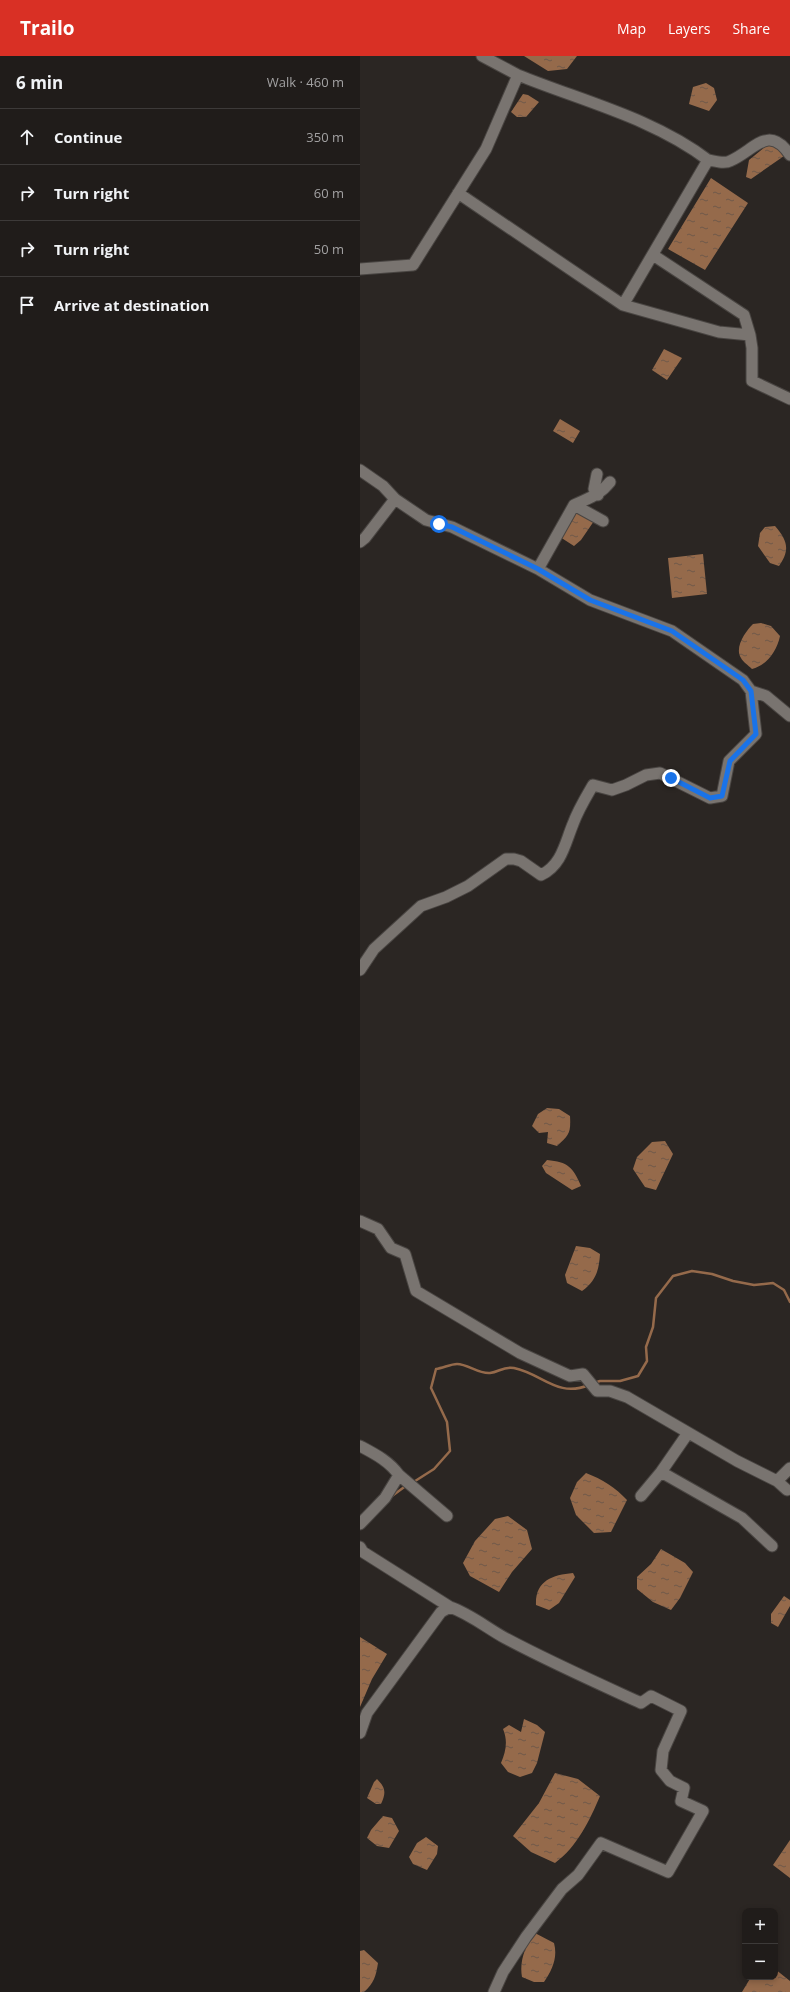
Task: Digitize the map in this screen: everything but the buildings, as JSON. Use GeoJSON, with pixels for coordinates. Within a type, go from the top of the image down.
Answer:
{"type":"FeatureCollection","features":[{"type":"Feature","properties":{"kind":"street"},"geometry":{"type":"LineString","coordinates":[[487,57],[518,74],[659,130],[688,145],[708,160],[729,162],[765,139],[774,139],[779,142],[790,155]]}},
{"type":"Feature","properties":{"kind":"street"},"geometry":{"type":"LineString","coordinates":[[360,269],[413,265],[486,149],[518,74]]}},
{"type":"Feature","properties":{"kind":"street"},"geometry":{"type":"LineString","coordinates":[[623,304],[708,160]]}},
{"type":"Feature","properties":{"kind":"street"},"geometry":{"type":"LineString","coordinates":[[458,193],[623,304],[720,332],[750,335]]}},
{"type":"Feature","properties":{"kind":"street"},"geometry":{"type":"LineString","coordinates":[[653,255],[744,315],[752,348],[752,381],[790,399]]}},
{"type":"Feature","properties":{"kind":"street"},"geometry":{"type":"LineString","coordinates":[[360,470],[383,486],[395,499],[426,520],[452,527],[538,569],[590,600],[672,631],[743,680],[751,691],[756,734],[730,761],[722,796],[710,798],[660,773],[646,775],[612,790],[593,785],[572,824],[568,840],[561,855],[549,870],[541,875],[521,861],[506,859],[468,886],[446,897],[421,906],[374,949],[360,970]]}},
{"type":"Feature","properties":{"kind":"street"},"geometry":{"type":"LineString","coordinates":[[597,474],[594,489],[598,496]]}},
{"type":"Feature","properties":{"kind":"street"},"geometry":{"type":"LineString","coordinates":[[538,569],[574,505],[588,498],[598,496],[610,482]]}},
{"type":"Feature","properties":{"kind":"street"},"geometry":{"type":"LineString","coordinates":[[360,542],[365,538],[395,499]]}},
{"type":"Feature","properties":{"kind":"street"},"geometry":{"type":"LineString","coordinates":[[574,505],[603,521]]}},
{"type":"Feature","properties":{"kind":"street"},"geometry":{"type":"LineString","coordinates":[[751,691],[766,696],[790,716]]}},
{"type":"Feature","properties":{"kind":"street"},"geometry":{"type":"LineString","coordinates":[[360,1221],[378,1229],[391,1248],[405,1254],[416,1291],[520,1353],[570,1376],[583,1374],[597,1391],[610,1391],[627,1398],[737,1461],[777,1481],[787,1490]]}},
{"type":"Feature","properties":{"kind":"street"},"geometry":{"type":"LineString","coordinates":[[641,1496],[661,1472],[688,1433]]}},
{"type":"Feature","properties":{"kind":"street"},"geometry":{"type":"LineString","coordinates":[[360,1446],[388,1462],[399,1475],[447,1516]]}},
{"type":"Feature","properties":{"kind":"street"},"geometry":{"type":"LineString","coordinates":[[777,1481],[790,1468]]}},
{"type":"Feature","properties":{"kind":"street"},"geometry":{"type":"LineString","coordinates":[[661,1472],[742,1518],[772,1546]]}},
{"type":"Feature","properties":{"kind":"street"},"geometry":{"type":"LineString","coordinates":[[360,1524],[385,1498],[399,1475]]}},
{"type":"Feature","properties":{"kind":"street"},"geometry":{"type":"LineString","coordinates":[[360,1547],[363,1552],[450,1607],[458,1610],[512,1642],[641,1703],[651,1696],[681,1711],[664,1751],[661,1770],[670,1781],[684,1788],[681,1801],[704,1811],[668,1872],[601,1842],[578,1875],[562,1889],[526,1937],[502,1972],[494,1992]]}},
{"type":"Feature","properties":{"kind":"street"},"geometry":{"type":"LineString","coordinates":[[360,1733],[371,1707],[441,1612],[450,1607]]}},
{"type":"Feature","properties":{"kind":"water"},"geometry":{"type":"Polygon","coordinates":[[[524,56],[577,56],[567,69],[548,71],[524,56]]]}},
{"type":"Feature","properties":{"kind":"water"},"geometry":{"type":"Polygon","coordinates":[[[706,83],[714,88],[717,100],[709,111],[689,104],[693,87],[706,83]]]}},
{"type":"Feature","properties":{"kind":"water"},"geometry":{"type":"Polygon","coordinates":[[[523,94],[528,95],[539,102],[526,117],[517,117],[511,112],[523,94]]]}},
{"type":"Feature","properties":{"kind":"water"},"geometry":{"type":"Polygon","coordinates":[[[766,146],[776,146],[784,156],[751,179],[746,177],[749,160],[766,146]]]}},
{"type":"Feature","properties":{"kind":"water"},"geometry":{"type":"Polygon","coordinates":[[[711,178],[748,203],[705,270],[668,249],[711,178]]]}},
{"type":"Feature","properties":{"kind":"water"},"geometry":{"type":"Polygon","coordinates":[[[664,349],[682,358],[667,380],[652,370],[664,349]]]}},
{"type":"Feature","properties":{"kind":"water"},"geometry":{"type":"Polygon","coordinates":[[[560,419],[580,431],[573,443],[553,431],[560,419]]]}},
{"type":"Feature","properties":{"kind":"water"},"geometry":{"type":"Polygon","coordinates":[[[575,510],[594,521],[581,540],[574,546],[560,537],[575,510]]]}},
{"type":"Feature","properties":{"kind":"water"},"geometry":{"type":"Polygon","coordinates":[[[775,526],[783,536],[786,546],[785,555],[779,566],[770,563],[758,546],[760,533],[765,527],[775,526]]]}},
{"type":"Feature","properties":{"kind":"water"},"geometry":{"type":"Polygon","coordinates":[[[703,554],[707,594],[672,598],[668,558],[703,554]]]}},
{"type":"Feature","properties":{"kind":"water"},"geometry":{"type":"Polygon","coordinates":[[[761,623],[771,626],[780,636],[779,642],[767,661],[752,669],[742,659],[739,654],[739,649],[744,635],[750,627],[753,624],[761,623]]]}},
{"type":"Feature","properties":{"kind":"water"},"geometry":{"type":"Polygon","coordinates":[[[547,1108],[559,1109],[570,1116],[568,1133],[557,1146],[547,1143],[548,1132],[539,1133],[532,1126],[538,1114],[547,1108]]]}},
{"type":"Feature","properties":{"kind":"water"},"geometry":{"type":"Polygon","coordinates":[[[665,1141],[673,1154],[656,1190],[645,1187],[633,1169],[637,1157],[652,1142],[665,1141]]]}},
{"type":"Feature","properties":{"kind":"water"},"geometry":{"type":"Polygon","coordinates":[[[547,1160],[560,1162],[569,1167],[575,1174],[581,1186],[572,1190],[546,1173],[542,1166],[547,1160]]]}},
{"type":"Feature","properties":{"kind":"water"},"geometry":{"type":"Polygon","coordinates":[[[576,1246],[590,1248],[600,1254],[596,1275],[591,1283],[582,1291],[567,1283],[565,1275],[576,1246]]]}},
{"type":"Feature","properties":{"kind":"water"},"geometry":{"type":"Polygon","coordinates":[[[586,1473],[608,1484],[627,1500],[611,1532],[594,1533],[576,1515],[570,1498],[577,1482],[586,1473]]]}},
{"type":"Feature","properties":{"kind":"water"},"geometry":{"type":"Polygon","coordinates":[[[508,1516],[527,1530],[532,1549],[512,1572],[499,1592],[470,1576],[463,1563],[475,1541],[495,1519],[508,1516]]]}},
{"type":"Feature","properties":{"kind":"water"},"geometry":{"type":"Polygon","coordinates":[[[661,1549],[685,1563],[693,1572],[680,1598],[671,1610],[653,1602],[637,1589],[637,1577],[651,1564],[661,1549]]]}},
{"type":"Feature","properties":{"kind":"water"},"geometry":{"type":"Polygon","coordinates":[[[573,1573],[575,1577],[559,1603],[549,1610],[536,1605],[538,1590],[546,1581],[558,1575],[573,1573]]]}},
{"type":"Feature","properties":{"kind":"water"},"geometry":{"type":"Polygon","coordinates":[[[784,1596],[790,1600],[790,1606],[778,1627],[771,1623],[771,1614],[784,1596]]]}},
{"type":"Feature","properties":{"kind":"water"},"geometry":{"type":"Polygon","coordinates":[[[360,1637],[387,1654],[372,1679],[360,1707],[360,1637]]]}},
{"type":"Feature","properties":{"kind":"water"},"geometry":{"type":"Polygon","coordinates":[[[524,1719],[537,1725],[545,1732],[537,1763],[532,1773],[520,1777],[508,1772],[501,1763],[506,1746],[506,1738],[503,1729],[509,1725],[521,1732],[524,1719]]]}},
{"type":"Feature","properties":{"kind":"water"},"geometry":{"type":"Polygon","coordinates":[[[555,1773],[578,1779],[600,1796],[587,1824],[576,1841],[563,1857],[555,1863],[531,1852],[513,1836],[539,1803],[555,1773]]]}},
{"type":"Feature","properties":{"kind":"water"},"geometry":{"type":"Polygon","coordinates":[[[377,1779],[384,1788],[384,1797],[381,1804],[376,1804],[367,1798],[374,1782],[377,1779]]]}},
{"type":"Feature","properties":{"kind":"water"},"geometry":{"type":"Polygon","coordinates":[[[383,1816],[392,1818],[399,1831],[389,1848],[377,1846],[367,1838],[371,1830],[383,1816]]]}},
{"type":"Feature","properties":{"kind":"water"},"geometry":{"type":"Polygon","coordinates":[[[426,1837],[438,1846],[437,1854],[427,1870],[413,1864],[409,1857],[417,1843],[426,1837]]]}},
{"type":"Feature","properties":{"kind":"water"},"geometry":{"type":"Polygon","coordinates":[[[790,1840],[790,1878],[773,1865],[790,1840]]]}},
{"type":"Feature","properties":{"kind":"water"},"geometry":{"type":"Polygon","coordinates":[[[533,1932],[554,1943],[554,1964],[544,1982],[534,1982],[522,1977],[522,1959],[533,1932]]]}},
{"type":"Feature","properties":{"kind":"water"},"geometry":{"type":"Polygon","coordinates":[[[364,1950],[378,1963],[372,1982],[364,1992],[360,1992],[360,1951],[364,1950]]]}},
{"type":"Feature","properties":{"kind":"water"},"geometry":{"type":"Polygon","coordinates":[[[778,1971],[790,1981],[790,1992],[742,1992],[749,1980],[778,1980],[778,1971]]]}},
{"type":"Feature","properties":{"kind":"waterway"},"geometry":{"type":"LineString","coordinates":[[594,1383],[600,1381],[620,1381],[638,1376],[647,1361],[646,1347],[653,1327],[656,1298],[673,1276],[692,1271],[712,1274],[733,1281],[754,1285],[773,1283],[784,1290],[790,1302]]}},
{"type":"Feature","properties":{"kind":"waterway"},"geometry":{"type":"LineString","coordinates":[[412,1483],[434,1469],[450,1451],[447,1422],[431,1388],[436,1369],[457,1364],[486,1373],[496,1372],[504,1368],[514,1368],[559,1387],[568,1389],[589,1385]]}},
{"type":"Feature","properties":{"kind":"waterway"},"geometry":{"type":"LineString","coordinates":[[392,1496],[407,1485]]}},
{"type":"Feature","properties":{"kind":"route"},"geometry":{"type":"LineString","coordinates":[[439,524],[452,527],[538,569],[590,600],[672,631],[743,680],[751,691],[756,734],[730,761],[722,796],[710,798],[671,778]]}}]}
